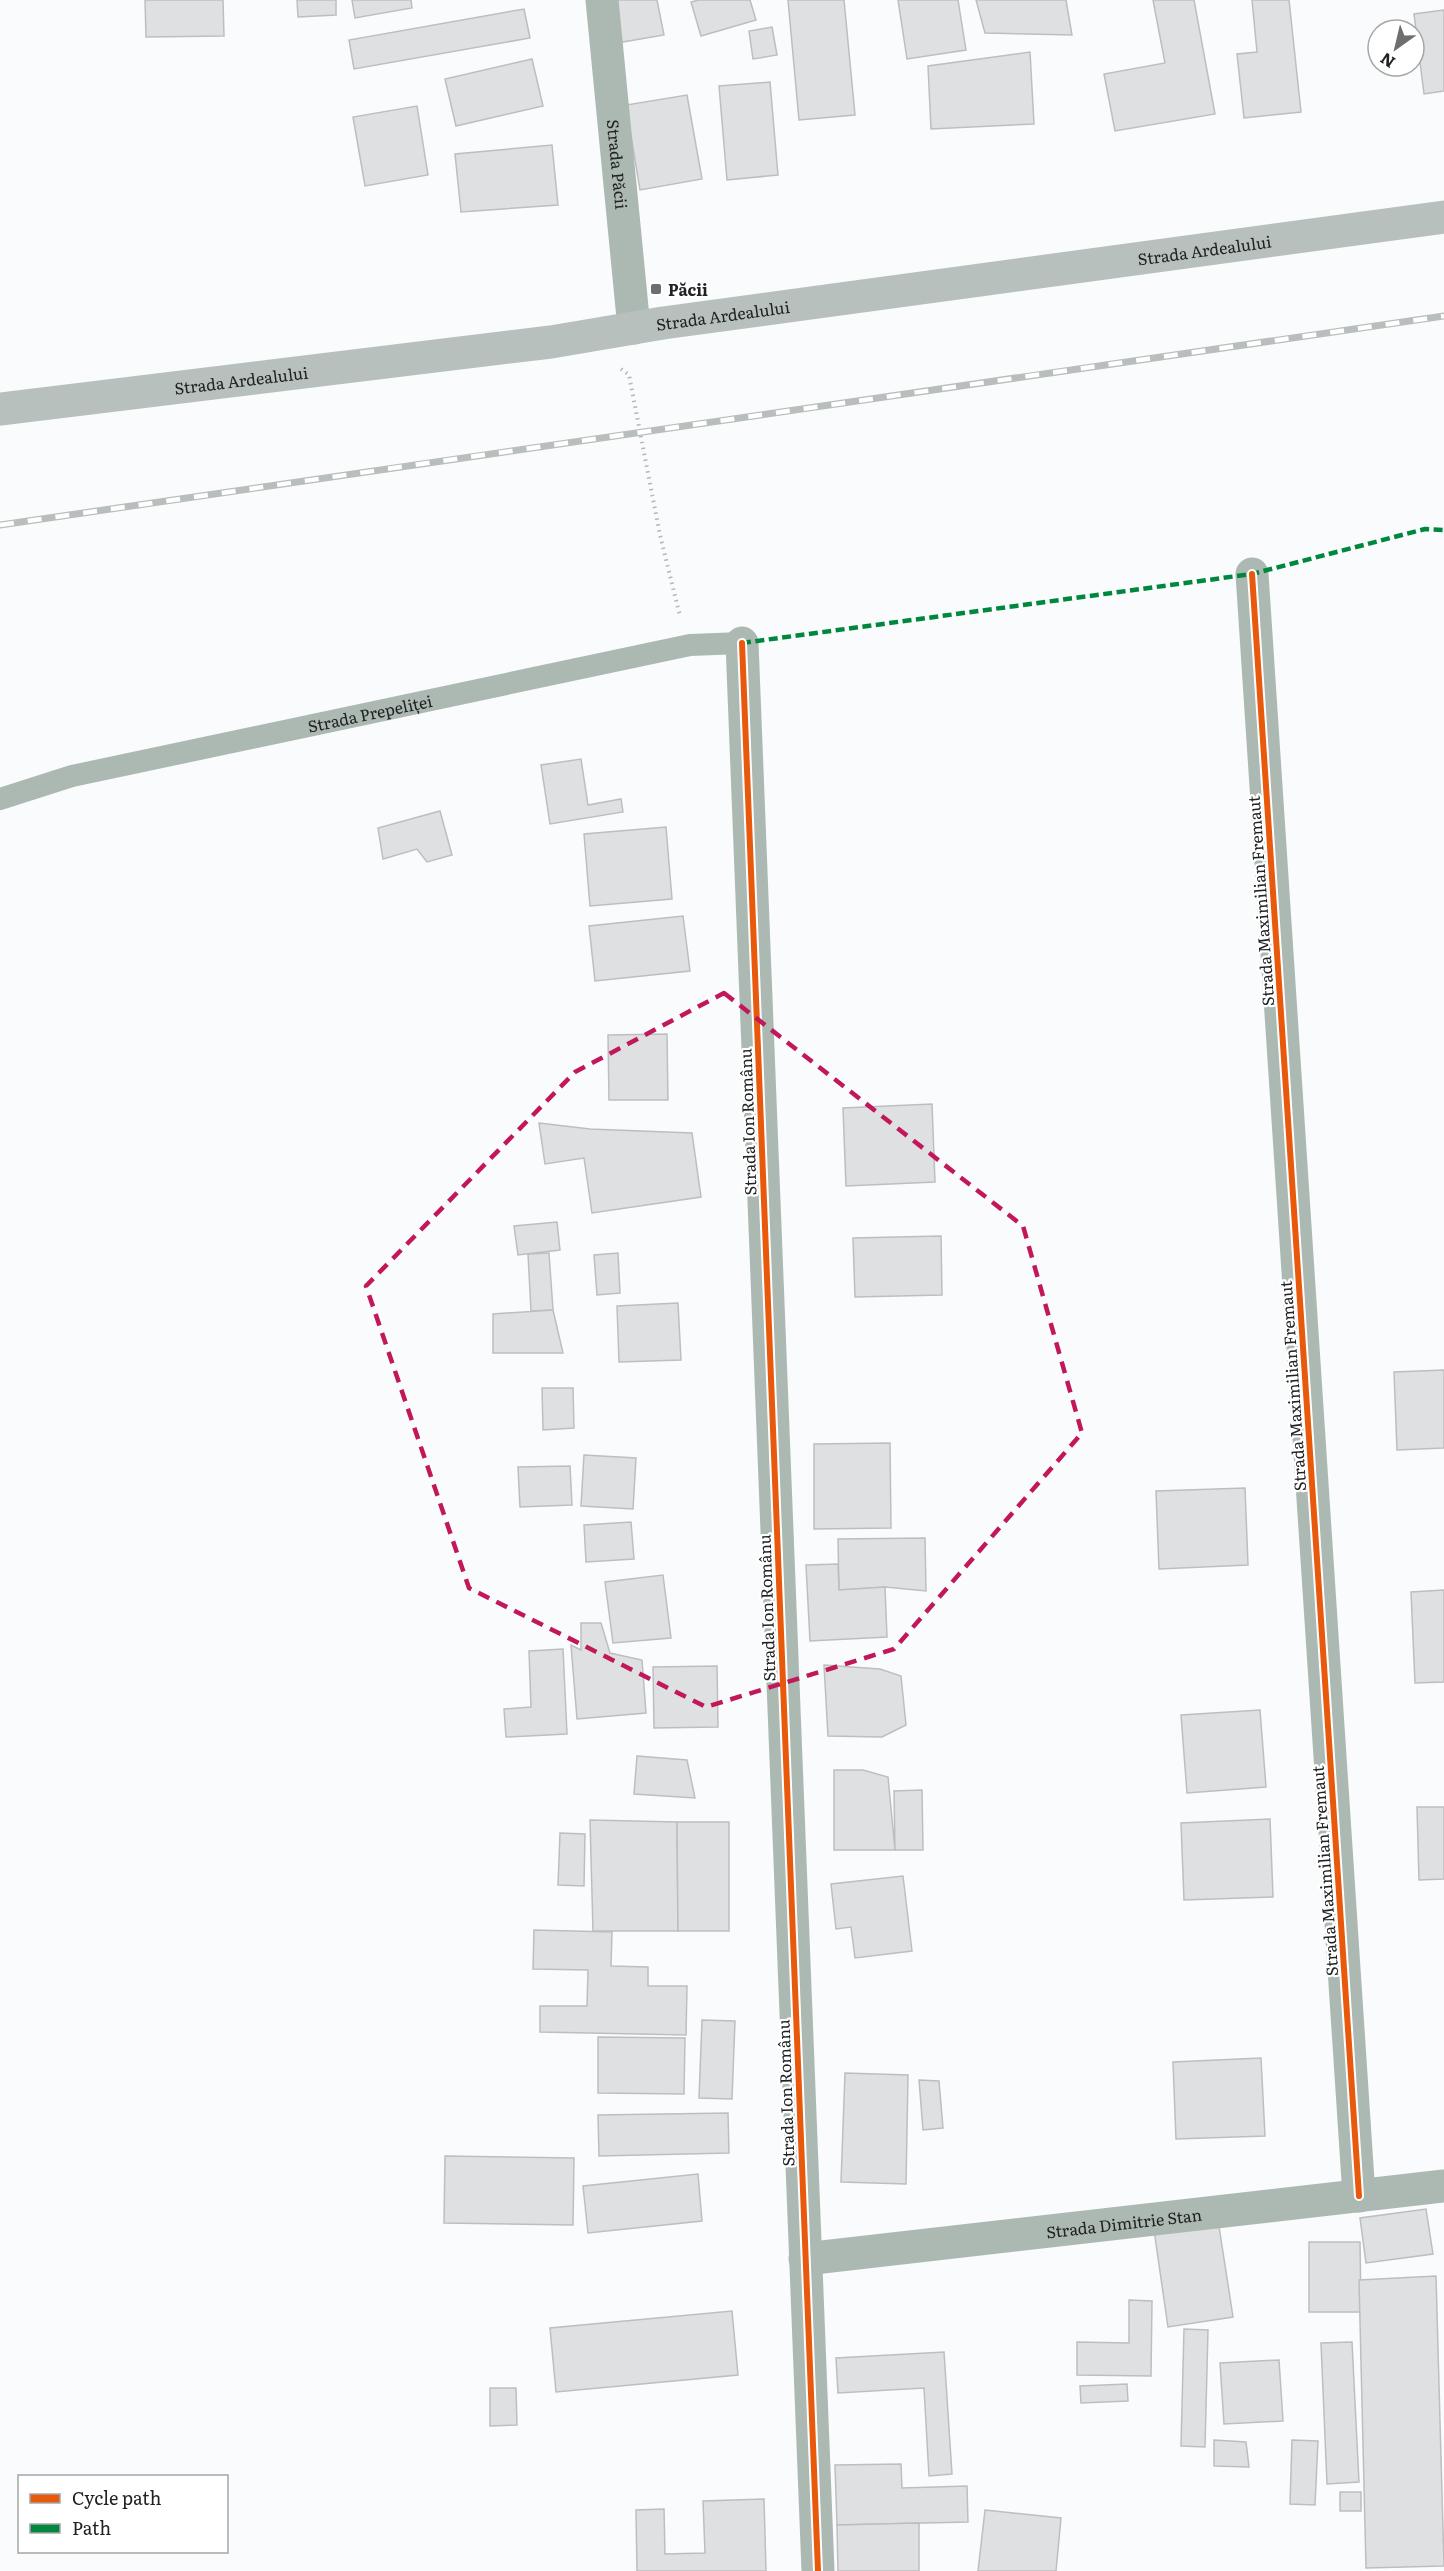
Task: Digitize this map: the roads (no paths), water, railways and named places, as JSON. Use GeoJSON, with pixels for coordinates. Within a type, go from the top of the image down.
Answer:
{"type":"FeatureCollection","features":[{"type":"Feature","properties":{"kind":"street","name":"Strada Păcii"},"geometry":{"type":"LineString","coordinates":[[602,0],[634,328]]}},
{"type":"Feature","properties":{"kind":"street","name":"Strada Ardealului"},"geometry":{"type":"LineString","coordinates":[[0,409],[552,342],[634,328],[1444,217]]}},
{"type":"Feature","properties":{"kind":"street","name":"Strada Maximilian Fremaut"},"geometry":{"type":"LineString","coordinates":[[1252,574],[1359,2196]]}},
{"type":"Feature","properties":{"kind":"street","name":"Strada Ion Românu"},"geometry":{"type":"LineString","coordinates":[[742,643],[818,2571]]}},
{"type":"Feature","properties":{"kind":"street","name":"Strada Dimitrie Stan"},"geometry":{"type":"LineString","coordinates":[[805,2259],[1444,2186]]}},
{"type":"Feature","properties":{"kind":"lane","name":"Strada Prepeliței"},"geometry":{"type":"LineString","coordinates":[[0,799],[83,774],[690,645],[742,643]]}},
{"type":"Feature","properties":{"kind":"railway"},"geometry":{"type":"LineString","coordinates":[[0,525],[1444,316]]}},
{"type":"Feature","properties":{"kind":"place","name":"Păcii"},"geometry":{"type":"Point","coordinates":[656,289]}}]}
